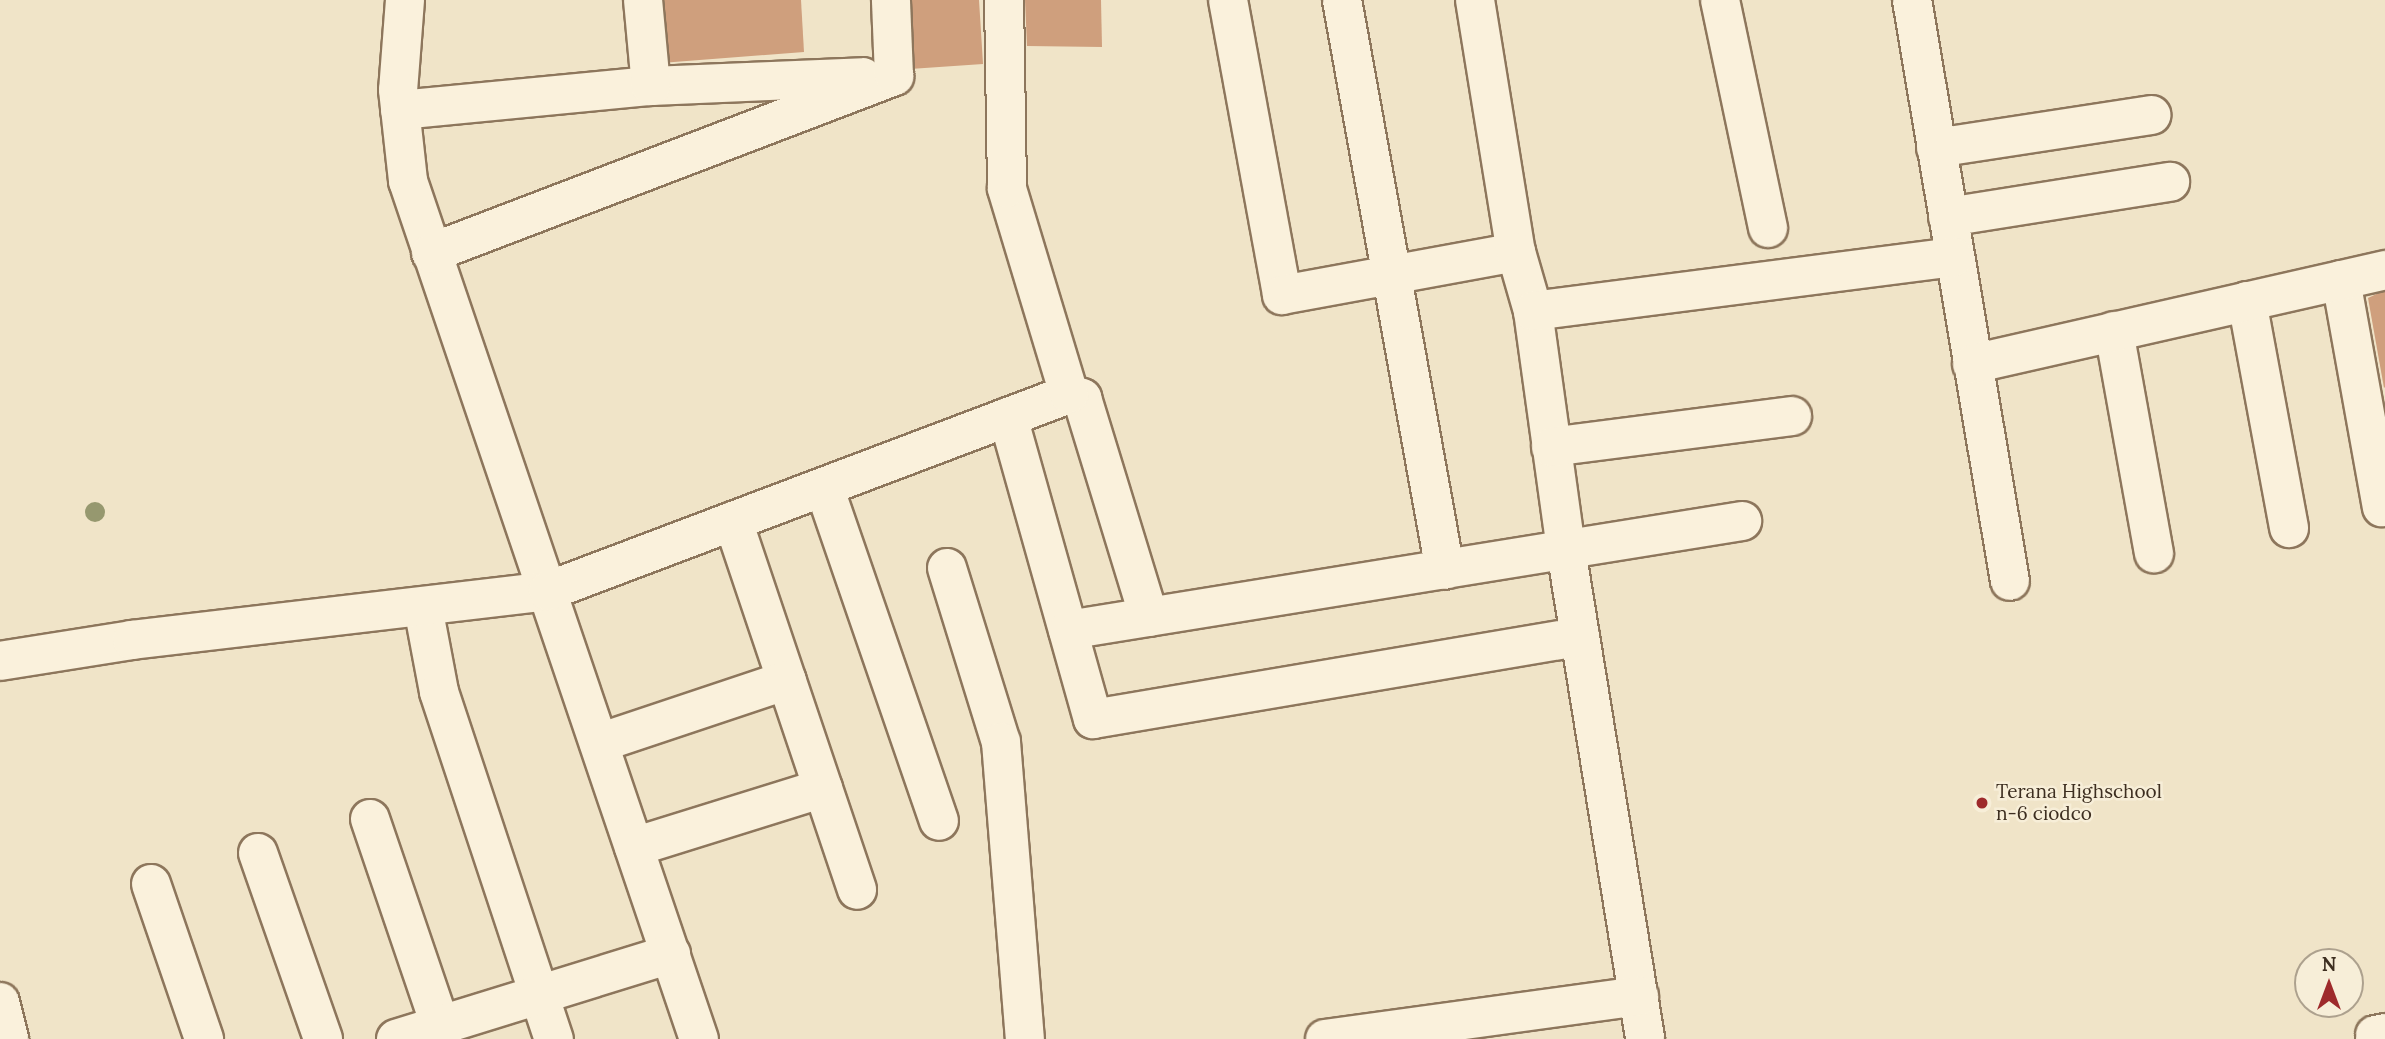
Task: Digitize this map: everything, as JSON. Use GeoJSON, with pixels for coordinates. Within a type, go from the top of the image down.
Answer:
{"type":"FeatureCollection","features":[{"type":"Feature","properties":{"kind":"street"},"geometry":{"type":"LineString","coordinates":[[405,0],[398,90],[408,180],[699,1039]]}},
{"type":"Feature","properties":{"kind":"street"},"geometry":{"type":"LineString","coordinates":[[643,0],[651,86]]}},
{"type":"Feature","properties":{"kind":"street"},"geometry":{"type":"LineString","coordinates":[[891,0],[894,75]]}},
{"type":"Feature","properties":{"kind":"street"},"geometry":{"type":"LineString","coordinates":[[1004,0],[1007,188],[1069,394]]}},
{"type":"Feature","properties":{"kind":"street"},"geometry":{"type":"LineString","coordinates":[[1228,0],[1282,295],[1517,252]]}},
{"type":"Feature","properties":{"kind":"street"},"geometry":{"type":"LineString","coordinates":[[1342,0],[1445,570]]}},
{"type":"Feature","properties":{"kind":"street"},"geometry":{"type":"LineString","coordinates":[[1475,0],[1517,252],[1533,311],[1566,550],[1645,1039]]}},
{"type":"Feature","properties":{"kind":"street"},"geometry":{"type":"LineString","coordinates":[[1720,0],[1768,228]]}},
{"type":"Feature","properties":{"kind":"street"},"geometry":{"type":"LineString","coordinates":[[1912,0],[2010,581]]}},
{"type":"Feature","properties":{"kind":"street"},"geometry":{"type":"LineString","coordinates":[[400,110],[651,86],[894,75]]}},
{"type":"Feature","properties":{"kind":"street"},"geometry":{"type":"LineString","coordinates":[[431,253],[894,75]]}},
{"type":"Feature","properties":{"kind":"street"},"geometry":{"type":"LineString","coordinates":[[1936,148],[2151,116]]}},
{"type":"Feature","properties":{"kind":"street"},"geometry":{"type":"LineString","coordinates":[[1948,217],[2170,182]]}},
{"type":"Feature","properties":{"kind":"street"},"geometry":{"type":"LineString","coordinates":[[1533,311],[1954,257]]}},
{"type":"Feature","properties":{"kind":"street"},"geometry":{"type":"LineString","coordinates":[[1972,364],[2385,270]]}},
{"type":"Feature","properties":{"kind":"street"},"geometry":{"type":"LineString","coordinates":[[2341,279],[2382,507]]}},
{"type":"Feature","properties":{"kind":"street"},"geometry":{"type":"LineString","coordinates":[[2247,301],[2289,528]]}},
{"type":"Feature","properties":{"kind":"street"},"geometry":{"type":"LineString","coordinates":[[2114,331],[2154,553]]}},
{"type":"Feature","properties":{"kind":"street"},"geometry":{"type":"LineString","coordinates":[[0,661],[132,640],[548,591],[1069,394],[1082,398],[1149,617]]}},
{"type":"Feature","properties":{"kind":"street"},"geometry":{"type":"LineString","coordinates":[[1552,447],[1792,416]]}},
{"type":"Feature","properties":{"kind":"street"},"geometry":{"type":"LineString","coordinates":[[1008,417],[1093,719],[1580,638]]}},
{"type":"Feature","properties":{"kind":"street"},"geometry":{"type":"LineString","coordinates":[[824,486],[939,821]]}},
{"type":"Feature","properties":{"kind":"street"},"geometry":{"type":"LineString","coordinates":[[733,521],[857,890]]}},
{"type":"Feature","properties":{"kind":"street"},"geometry":{"type":"LineString","coordinates":[[1068,630],[1742,521]]}},
{"type":"Feature","properties":{"kind":"street"},"geometry":{"type":"LineString","coordinates":[[947,568],[1001,742],[1024,1039]]}},
{"type":"Feature","properties":{"kind":"street"},"geometry":{"type":"LineString","coordinates":[[423,607],[439,692],[554,1039]]}},
{"type":"Feature","properties":{"kind":"street"},"geometry":{"type":"LineString","coordinates":[[599,743],[787,680]]}},
{"type":"Feature","properties":{"kind":"street"},"geometry":{"type":"LineString","coordinates":[[634,847],[823,788]]}},
{"type":"Feature","properties":{"kind":"street"},"geometry":{"type":"LineString","coordinates":[[370,820],[424,1033],[671,954]]}},
{"type":"Feature","properties":{"kind":"street"},"geometry":{"type":"LineString","coordinates":[[258,853],[323,1039]]}},
{"type":"Feature","properties":{"kind":"street"},"geometry":{"type":"LineString","coordinates":[[151,884],[204,1039]]}},
{"type":"Feature","properties":{"kind":"street"},"geometry":{"type":"LineString","coordinates":[[1325,1039],[1639,996]]}},
{"type":"Feature","properties":{"kind":"street"},"geometry":{"type":"LineString","coordinates":[[0,1002],[9,1039]]}},
{"type":"Feature","properties":{"kind":"building"},"geometry":{"type":"Polygon","coordinates":[[[659,0],[801,0],[804,52],[661,63],[659,0]]]}},
{"type":"Feature","properties":{"kind":"building"},"geometry":{"type":"Polygon","coordinates":[[[906,0],[979,0],[983,64],[910,69],[906,0]]]}},
{"type":"Feature","properties":{"kind":"building"},"geometry":{"type":"Polygon","coordinates":[[[1025,0],[1101,0],[1102,47],[1027,46],[1025,0]]]}},
{"type":"Feature","properties":{"kind":"building"},"geometry":{"type":"Polygon","coordinates":[[[2385,290],[2385,387],[2384,388],[2368,298],[2385,290]]]}},
{"type":"Feature","properties":{"kind":"place","name":"Terana Highschool n-6 ciodco"},"geometry":{"type":"Point","coordinates":[1982,803]}}]}
